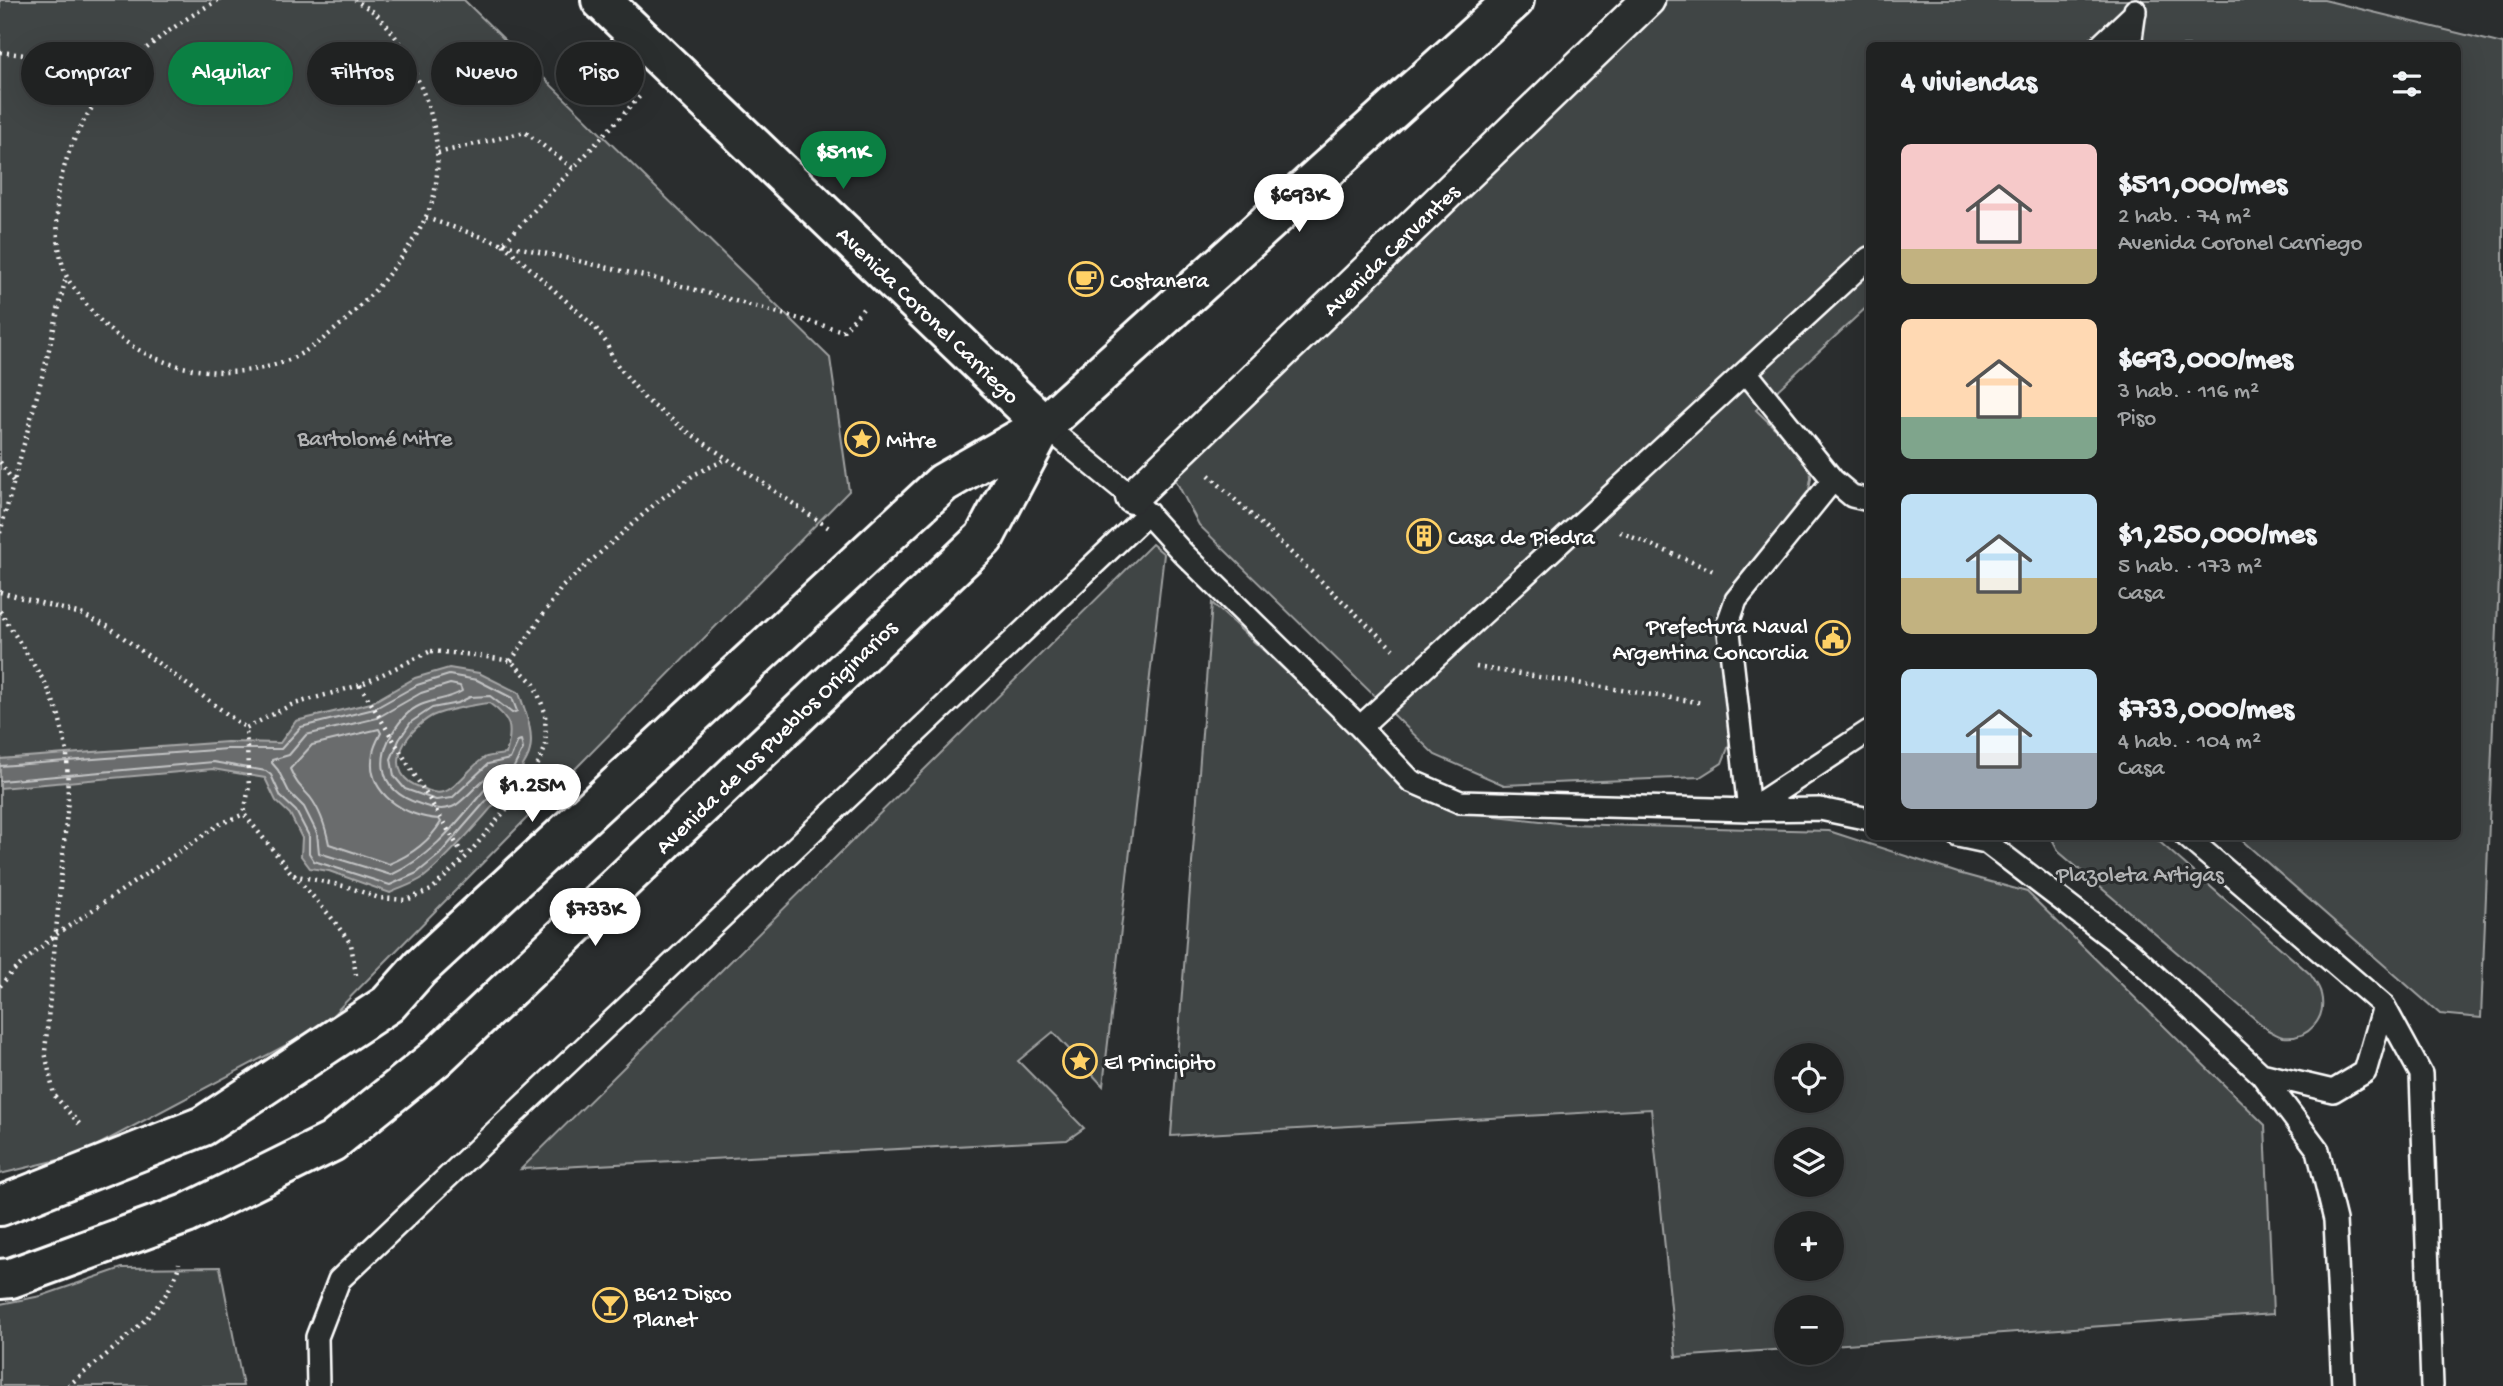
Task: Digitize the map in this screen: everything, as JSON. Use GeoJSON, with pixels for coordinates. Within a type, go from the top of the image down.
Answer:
{"type":"FeatureCollection","features":[{"type":"Feature","properties":{"kind":"street","name":"Avenida Coronel Carriego"},"geometry":{"type":"LineString","coordinates":[[601,0],[1044,425]]}},
{"type":"Feature","properties":{"kind":"street","name":"Avenida de los Pueblos Originarios"},"geometry":{"type":"LineString","coordinates":[[0,1206],[203,1126],[388,1004],[430,958],[943,483],[1044,425],[1514,0]]}},
{"type":"Feature","properties":{"kind":"street","name":"Avenida Cervantes"},"geometry":{"type":"LineString","coordinates":[[1140,505],[1648,0]]}},
{"type":"Feature","properties":{"kind":"street","name":"Avenida de los Pueblos Originarios"},"geometry":{"type":"LineString","coordinates":[[0,1279],[11,1278],[186,1214],[332,1142],[436,1058],[984,538],[1044,425]]}},
{"type":"Feature","properties":{"kind":"lane"},"geometry":{"type":"LineString","coordinates":[[2104,42],[2136,7]]}},
{"type":"Feature","properties":{"kind":"lane"},"geometry":{"type":"LineString","coordinates":[[2131,42],[2136,7]]}},
{"type":"Feature","properties":{"kind":"lane"},"geometry":{"type":"LineString","coordinates":[[1360,727],[1866,261]]}},
{"type":"Feature","properties":{"kind":"lane"},"geometry":{"type":"LineString","coordinates":[[1746,372],[1833,480],[1852,496],[1866,499]]}},
{"type":"Feature","properties":{"kind":"lane"},"geometry":{"type":"LineString","coordinates":[[1044,425],[1140,505],[1183,553],[1360,727],[1411,781],[1460,802],[1749,810],[1820,809],[1866,818]]}},
{"type":"Feature","properties":{"kind":"lane"},"geometry":{"type":"LineString","coordinates":[[1749,810],[1728,623],[1736,600],[1833,480]]}},
{"type":"Feature","properties":{"kind":"lane"},"geometry":{"type":"LineString","coordinates":[[318,1386],[317,1338],[339,1280],[1140,505]]}},
{"type":"Feature","properties":{"kind":"lane"},"geometry":{"type":"LineString","coordinates":[[1749,810],[1866,734]]}},
{"type":"Feature","properties":{"kind":"lane"},"geometry":{"type":"LineString","coordinates":[[1988,840],[2131,953],[2261,1074],[2318,1150],[2335,1220],[2343,1386]]}},
{"type":"Feature","properties":{"kind":"lane"},"geometry":{"type":"LineString","coordinates":[[2191,840],[2384,1006],[2421,1074],[2432,1386]]}},
{"type":"Feature","properties":{"kind":"lane"},"geometry":{"type":"LineString","coordinates":[[2261,1074],[2333,1091],[2365,1072],[2384,1006]]}},
{"type":"Feature","properties":{"kind":"path"},"geometry":{"type":"LineString","coordinates":[[153,42],[181,20],[218,0]]}},
{"type":"Feature","properties":{"kind":"path"},"geometry":{"type":"LineString","coordinates":[[94,105],[70,149],[57,190],[57,239],[66,276],[89,310],[111,333],[140,353],[174,365],[215,372],[247,370],[283,362],[314,345],[350,317],[402,257],[426,218],[434,193],[438,153],[433,121],[409,62],[377,15],[355,0]]}},
{"type":"Feature","properties":{"kind":"path"},"geometry":{"type":"LineString","coordinates":[[0,52],[21,55]]}},
{"type":"Feature","properties":{"kind":"path"},"geometry":{"type":"LineString","coordinates":[[503,244],[668,65]]}},
{"type":"Feature","properties":{"kind":"path"},"geometry":{"type":"LineString","coordinates":[[438,153],[525,132],[574,169]]}},
{"type":"Feature","properties":{"kind":"path"},"geometry":{"type":"LineString","coordinates":[[426,218],[503,244],[653,278],[843,331],[891,278]]}},
{"type":"Feature","properties":{"kind":"path"},"geometry":{"type":"LineString","coordinates":[[503,244],[596,327],[614,361],[645,399],[867,554]]}},
{"type":"Feature","properties":{"kind":"path"},"geometry":{"type":"LineString","coordinates":[[0,533],[66,276]]}},
{"type":"Feature","properties":{"kind":"path"},"geometry":{"type":"LineString","coordinates":[[511,661],[562,587],[657,502],[695,474],[728,459]]}},
{"type":"Feature","properties":{"kind":"path"},"geometry":{"type":"LineString","coordinates":[[0,462],[13,481]]}},
{"type":"Feature","properties":{"kind":"path"},"geometry":{"type":"LineString","coordinates":[[1587,519],[1748,585]]}},
{"type":"Feature","properties":{"kind":"path"},"geometry":{"type":"LineString","coordinates":[[0,592],[80,614],[109,627],[246,728]]}},
{"type":"Feature","properties":{"kind":"path"},"geometry":{"type":"LineString","coordinates":[[0,611],[47,686],[59,716],[67,752],[69,785],[45,1052],[54,1095],[114,1161]]}},
{"type":"Feature","properties":{"kind":"path"},"geometry":{"type":"LineString","coordinates":[[246,728],[291,705],[360,685],[431,651],[474,654],[511,661],[534,684],[545,712],[546,746],[531,780],[465,858],[431,890],[406,900],[379,898],[348,887],[293,874]]}},
{"type":"Feature","properties":{"kind":"path"},"geometry":{"type":"LineString","coordinates":[[360,685],[465,858]]}},
{"type":"Feature","properties":{"kind":"path"},"geometry":{"type":"LineString","coordinates":[[244,814],[249,788],[246,728]]}},
{"type":"Feature","properties":{"kind":"path"},"geometry":{"type":"LineString","coordinates":[[244,814],[331,916],[351,944],[363,1020]]}},
{"type":"Feature","properties":{"kind":"path"},"geometry":{"type":"LineString","coordinates":[[0,985],[54,936],[220,824],[244,814]]}},
{"type":"Feature","properties":{"kind":"path"},"geometry":{"type":"LineString","coordinates":[[68,1386],[146,1320],[177,1278],[186,1214]]}},
{"type":"Feature","properties":{"kind":"green space","name":"Bartolomé Mitre"},"geometry":{"type":"Polygon","coordinates":[[[0,0],[464,0],[507,42],[431,42],[431,105],[542,105],[542,76],[556,90],[556,105],[571,105],[830,358],[849,491],[322,1026],[79,1155],[0,1174],[0,0]]]}},
{"type":"Feature","properties":{"kind":"green space"},"geometry":{"type":"Polygon","coordinates":[[[1633,0],[2141,0],[2132,42],[1866,42],[1866,308],[1756,410],[1810,462],[1811,478],[1808,495],[1743,574],[1724,602],[1719,621],[1730,743],[1722,763],[1700,777],[1504,785],[1435,755],[1199,525],[1175,479],[1633,0]]]}},
{"type":"Feature","properties":{"kind":"green space"},"geometry":{"type":"Polygon","coordinates":[[[2144,0],[2324,0],[2503,44],[2503,480],[2481,1018],[2440,1014],[2241,840],[2461,840],[2461,42],[2139,42],[2144,0]]]}},
{"type":"Feature","properties":{"kind":"green space"},"geometry":{"type":"Polygon","coordinates":[[[1152,544],[1164,554],[1103,1086],[1053,1032],[1018,1061],[1084,1128],[1067,1140],[521,1169],[1152,544]]]}},
{"type":"Feature","properties":{"kind":"green space"},"geometry":{"type":"Polygon","coordinates":[[[1212,603],[1354,734],[1460,812],[1567,824],[1829,831],[1958,873],[2027,892],[2265,1125],[2273,1314],[1844,1344],[1844,1295],[1774,1295],[1774,1350],[1676,1357],[1651,1109],[1171,1136],[1212,603]]]}},
{"type":"Feature","properties":{"kind":"green space","name":"Plazoleta Artigas"},"geometry":{"type":"Polygon","coordinates":[[[2053,840],[2157,840],[2310,974],[2319,989],[2322,1003],[2314,1026],[2301,1035],[2292,1037],[2281,1036],[2268,1030],[2059,852],[2053,840]]]}},
{"type":"Feature","properties":{"kind":"green space"},"geometry":{"type":"Polygon","coordinates":[[[220,1267],[243,1386],[0,1386],[0,1304],[41,1296],[122,1268],[220,1267]]]}},
{"type":"Feature","properties":{"kind":"water"},"geometry":{"type":"Polygon","coordinates":[[[449,668],[479,673],[519,693],[528,721],[531,743],[525,762],[514,778],[466,836],[424,877],[390,893],[329,871],[310,868],[301,856],[302,838],[290,814],[276,801],[265,778],[213,769],[0,788],[0,759],[227,742],[280,743],[296,721],[371,703],[415,678],[449,668]],[[489,703],[437,714],[412,732],[400,753],[399,764],[402,774],[409,782],[440,793],[453,787],[484,758],[506,754],[510,737],[509,725],[502,714],[489,703]]]}},
{"type":"Feature","properties":{"kind":"place","name":"Costanera"},"geometry":{"type":"Point","coordinates":[1086,279]}},
{"type":"Feature","properties":{"kind":"place","name":"Mitre"},"geometry":{"type":"Point","coordinates":[862,439]}},
{"type":"Feature","properties":{"kind":"place","name":"Casa de Piedra"},"geometry":{"type":"Point","coordinates":[1424,536]}},
{"type":"Feature","properties":{"kind":"place","name":"Prefectura Naval Argentina Concordia"},"geometry":{"type":"Point","coordinates":[1833,638]}},
{"type":"Feature","properties":{"kind":"place","name":"El Principito"},"geometry":{"type":"Point","coordinates":[1080,1061]}},
{"type":"Feature","properties":{"kind":"place","name":"B612 Disco Planet"},"geometry":{"type":"Point","coordinates":[610,1305]}}]}
